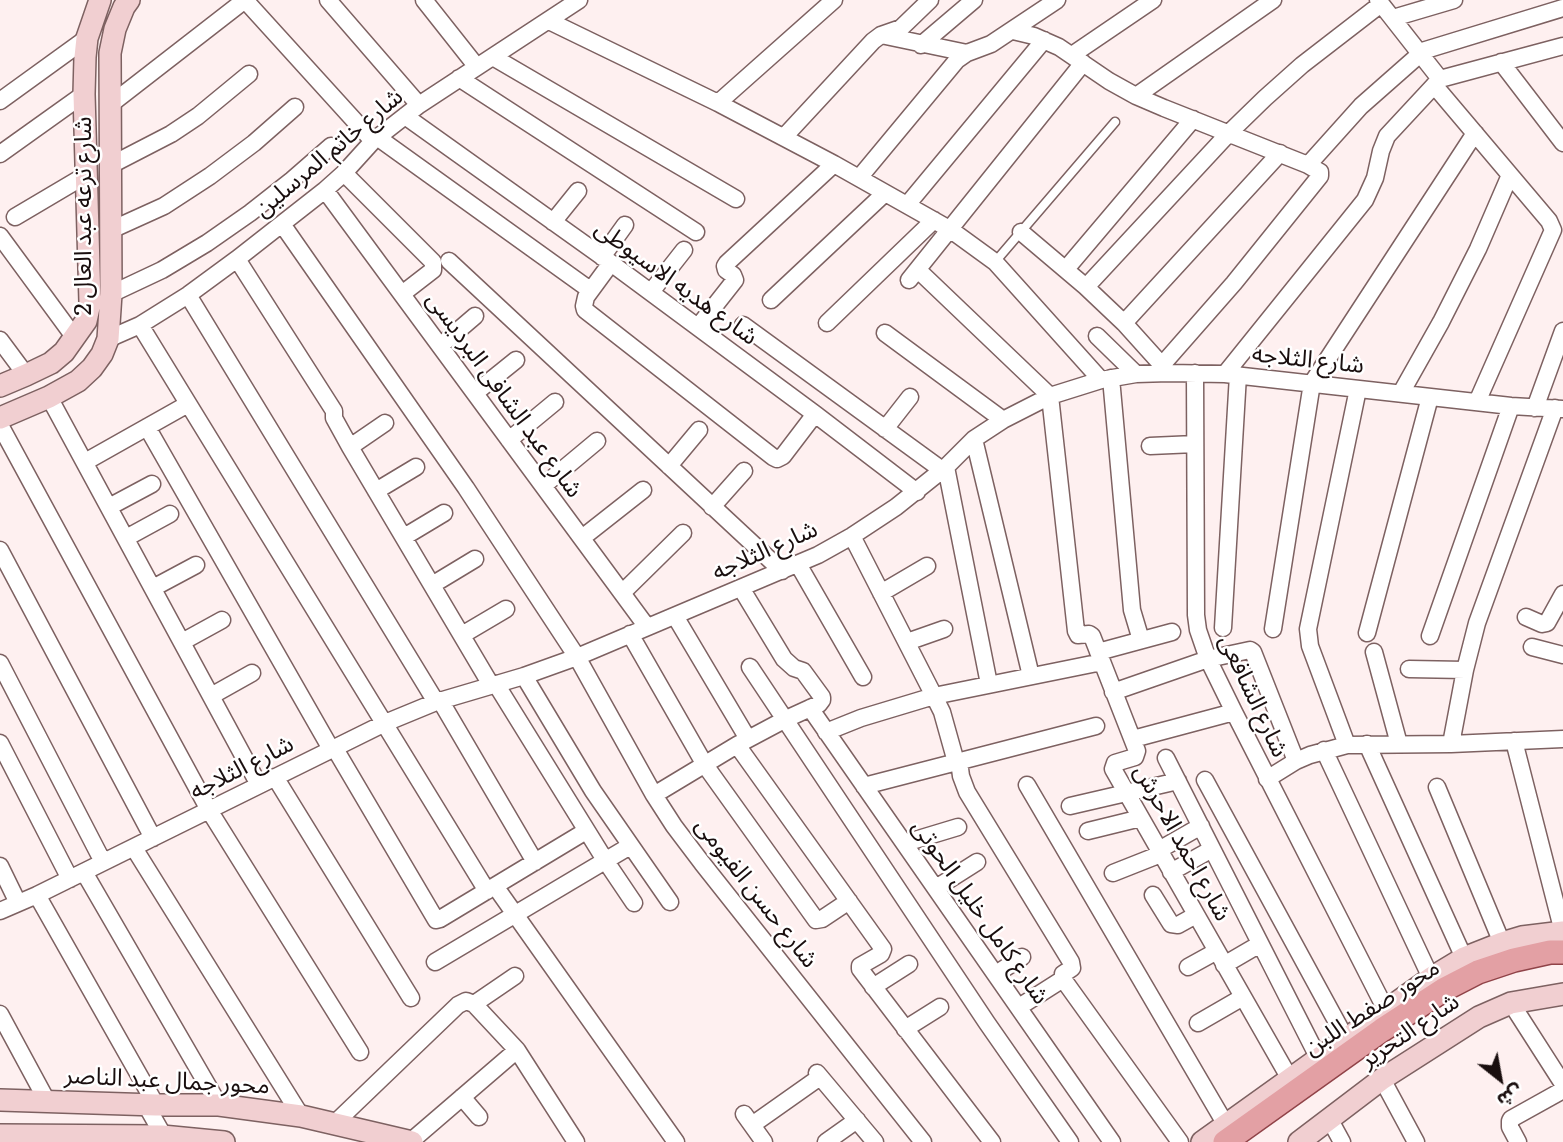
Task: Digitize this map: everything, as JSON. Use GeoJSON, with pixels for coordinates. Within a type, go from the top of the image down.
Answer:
{"type":"FeatureCollection","features":[{"type":"Feature","properties":{"kind":"main road","name":"محور صفط اللبن"},"geometry":{"type":"LineString","coordinates":[[1230,1137],[1445,989],[1478,972],[1514,960],[1563,952]]}},
{"type":"Feature","properties":{"kind":"main road","name":"محور صفط اللبن"},"geometry":{"type":"LineString","coordinates":[[1230,1137],[1451,997],[1484,980],[1518,968],[1563,961]]}},
{"type":"Feature","properties":{"kind":"street","name":"شارع ترعه عبد العال 2"},"geometry":{"type":"LineString","coordinates":[[0,386],[51,363],[64,352],[86,321],[90,303],[85,57],[87,38],[100,0]]}},
{"type":"Feature","properties":{"kind":"street","name":"شارع ترعه عبد العال 2"},"geometry":{"type":"LineString","coordinates":[[0,418],[58,393],[78,381],[102,354],[108,339],[111,317],[110,53],[115,29],[129,0]]}},
{"type":"Feature","properties":{"kind":"street"},"geometry":{"type":"LineString","coordinates":[[111,104],[245,0],[375,139],[590,290]]}},
{"type":"Feature","properties":{"kind":"street"},"geometry":{"type":"LineString","coordinates":[[328,0],[419,105]]}},
{"type":"Feature","properties":{"kind":"street"},"geometry":{"type":"LineString","coordinates":[[424,0],[477,67]]}},
{"type":"Feature","properties":{"kind":"street","name":"شارع خاتم المرسلين"},"geometry":{"type":"LineString","coordinates":[[108,339],[141,325],[188,295],[325,190],[375,139],[419,105],[579,0]]}},
{"type":"Feature","properties":{"kind":"street"},"geometry":{"type":"LineString","coordinates":[[718,103],[834,0]]}},
{"type":"Feature","properties":{"kind":"street"},"geometry":{"type":"LineString","coordinates":[[784,137],[873,41],[901,27],[930,0]]}},
{"type":"Feature","properties":{"kind":"street"},"geometry":{"type":"LineString","coordinates":[[921,45],[974,0]]}},
{"type":"Feature","properties":{"kind":"street"},"geometry":{"type":"LineString","coordinates":[[859,178],[957,60],[1013,31],[1057,0]]}},
{"type":"Feature","properties":{"kind":"street"},"geometry":{"type":"LineString","coordinates":[[1050,396],[914,275],[951,230],[1077,59],[1153,0]]}},
{"type":"Feature","properties":{"kind":"street"},"geometry":{"type":"LineString","coordinates":[[1136,96],[1273,0]]}},
{"type":"Feature","properties":{"kind":"street"},"geometry":{"type":"LineString","coordinates":[[1393,18],[1454,0]]}},
{"type":"Feature","properties":{"kind":"street"},"geometry":{"type":"LineString","coordinates":[[1086,286],[1229,133],[1302,65],[1380,2],[1420,53],[1437,82],[1475,133],[1553,229],[1477,402]]}},
{"type":"Feature","properties":{"kind":"street"},"geometry":{"type":"LineString","coordinates":[[1315,169],[1361,106],[1420,53],[1563,8]]}},
{"type":"Feature","properties":{"kind":"street"},"geometry":{"type":"LineString","coordinates":[[549,21],[718,103],[834,164],[951,230],[995,262],[1106,379],[1132,610],[1141,640]]}},
{"type":"Feature","properties":{"kind":"street"},"geometry":{"type":"LineString","coordinates":[[1013,31],[1044,40],[1136,96],[1280,153],[1315,169],[1320,176],[1166,369],[1086,286],[1021,232]]}},
{"type":"Feature","properties":{"kind":"street"},"geometry":{"type":"LineString","coordinates":[[881,35],[967,54]]}},
{"type":"Feature","properties":{"kind":"street"},"geometry":{"type":"LineString","coordinates":[[0,101],[87,38]]}},
{"type":"Feature","properties":{"kind":"street"},"geometry":{"type":"LineString","coordinates":[[907,205],[1044,40]]}},
{"type":"Feature","properties":{"kind":"street"},"geometry":{"type":"LineString","coordinates":[[1223,628],[1231,374],[1365,200],[1375,178],[1387,136],[1437,82],[1563,46]]}},
{"type":"Feature","properties":{"kind":"street"},"geometry":{"type":"LineString","coordinates":[[493,57],[736,199]]}},
{"type":"Feature","properties":{"kind":"street"},"geometry":{"type":"LineString","coordinates":[[1501,62],[1563,143]]}},
{"type":"Feature","properties":{"kind":"street"},"geometry":{"type":"LineString","coordinates":[[111,164],[171,134],[198,116],[249,74]]}},
{"type":"Feature","properties":{"kind":"street"},"geometry":{"type":"LineString","coordinates":[[459,78],[696,232]]}},
{"type":"Feature","properties":{"kind":"street"},"geometry":{"type":"LineString","coordinates":[[0,153],[84,94]]}},
{"type":"Feature","properties":{"kind":"street"},"geometry":{"type":"LineString","coordinates":[[111,230],[164,205],[210,176],[254,143],[295,107]]}},
{"type":"Feature","properties":{"kind":"street","name":"شارع هديه الاسيوطى"},"geometry":{"type":"LineString","coordinates":[[405,116],[651,292],[917,492]]}},
{"type":"Feature","properties":{"kind":"street"},"geometry":{"type":"LineString","coordinates":[[1066,268],[1193,119]]}},
{"type":"Feature","properties":{"kind":"street"},"geometry":{"type":"LineString","coordinates":[[1273,629],[1312,383],[1475,133]]}},
{"type":"Feature","properties":{"kind":"street"},"geometry":{"type":"LineString","coordinates":[[111,294],[162,270],[207,243],[261,205],[331,146]]}},
{"type":"Feature","properties":{"kind":"street"},"geometry":{"type":"LineString","coordinates":[[1124,324],[1280,153]]}},
{"type":"Feature","properties":{"kind":"street"},"geometry":{"type":"LineString","coordinates":[[698,327],[735,280],[726,270],[727,263],[834,164]]}},
{"type":"Feature","properties":{"kind":"street"},"geometry":{"type":"LineString","coordinates":[[344,173],[433,262],[433,270],[401,294]]}},
{"type":"Feature","properties":{"kind":"street"},"geometry":{"type":"LineString","coordinates":[[15,217],[86,175]]}},
{"type":"Feature","properties":{"kind":"street"},"geometry":{"type":"LineString","coordinates":[[1401,393],[1478,250],[1510,175]]}},
{"type":"Feature","properties":{"kind":"street","name":"شارع عبد الشافى البرديسى"},"geometry":{"type":"LineString","coordinates":[[325,190],[647,627]]}},
{"type":"Feature","properties":{"kind":"street"},"geometry":{"type":"LineString","coordinates":[[553,222],[578,191]]}},
{"type":"Feature","properties":{"kind":"street"},"geometry":{"type":"LineString","coordinates":[[771,300],[885,193]]}},
{"type":"Feature","properties":{"kind":"street"},"geometry":{"type":"LineString","coordinates":[[827,323],[934,220]]}},
{"type":"Feature","properties":{"kind":"street","name":"شارع حسن الفيومى"},"geometry":{"type":"LineString","coordinates":[[282,224],[466,488],[577,657],[654,796],[702,863],[923,1142]]}},
{"type":"Feature","properties":{"kind":"street"},"geometry":{"type":"LineString","coordinates":[[625,225],[584,301],[585,310],[773,457],[783,456],[815,414]]}},
{"type":"Feature","properties":{"kind":"street"},"geometry":{"type":"LineString","coordinates":[[0,236],[75,338]]}},
{"type":"Feature","properties":{"kind":"street"},"geometry":{"type":"LineString","coordinates":[[651,292],[684,250]]}},
{"type":"Feature","properties":{"kind":"street"},"geometry":{"type":"LineString","coordinates":[[237,259],[334,411],[334,418],[350,447],[462,635],[634,904]]}},
{"type":"Feature","properties":{"kind":"street"},"geometry":{"type":"LineString","coordinates":[[449,261],[782,571]]}},
{"type":"Feature","properties":{"kind":"street"},"geometry":{"type":"LineString","coordinates":[[188,295],[535,862]]}},
{"type":"Feature","properties":{"kind":"street"},"geometry":{"type":"LineString","coordinates":[[440,346],[475,316]]}},
{"type":"Feature","properties":{"kind":"street"},"geometry":{"type":"LineString","coordinates":[[141,325],[385,723],[491,889],[515,914],[676,1142]]}},
{"type":"Feature","properties":{"kind":"street"},"geometry":{"type":"LineString","coordinates":[[743,325],[944,469],[989,684]]}},
{"type":"Feature","properties":{"kind":"street"},"geometry":{"type":"LineString","coordinates":[[1535,408],[1563,331]]}},
{"type":"Feature","properties":{"kind":"street"},"geometry":{"type":"LineString","coordinates":[[886,333],[1003,420]]}},
{"type":"Feature","properties":{"kind":"street"},"geometry":{"type":"LineString","coordinates":[[1097,336],[1136,374]]}},
{"type":"Feature","properties":{"kind":"street"},"geometry":{"type":"LineString","coordinates":[[0,340],[26,376]]}},
{"type":"Feature","properties":{"kind":"street"},"geometry":{"type":"LineString","coordinates":[[475,393],[516,360]]}},
{"type":"Feature","properties":{"kind":"street"},"geometry":{"type":"LineString","coordinates":[[51,363],[58,393],[85,462],[259,785]]}},
{"type":"Feature","properties":{"kind":"street","name":"شارع الثلاجه"},"geometry":{"type":"LineString","coordinates":[[0,911],[134,848],[385,723],[438,701],[524,676],[577,657],[798,564],[852,536],[896,508],[944,469],[975,439],[1003,420],[1050,396],[1106,379],[1166,369],[1559,409]]}},
{"type":"Feature","properties":{"kind":"street","name":"شارع الشافعى"},"geometry":{"type":"LineString","coordinates":[[1195,373],[1198,631],[1208,659],[1267,779],[1386,1010]]}},
{"type":"Feature","properties":{"kind":"street"},"geometry":{"type":"LineString","coordinates":[[1347,746],[1313,654],[1309,638],[1309,620],[1358,388]]}},
{"type":"Feature","properties":{"kind":"street","name":"شارع احمد الاحرش"},"geometry":{"type":"LineString","coordinates":[[1050,396],[1076,631],[1080,635],[1091,635],[1137,751],[1136,755],[1117,762],[1113,769],[1290,1079]]}},
{"type":"Feature","properties":{"kind":"street"},"geometry":{"type":"LineString","coordinates":[[885,429],[910,397]]}},
{"type":"Feature","properties":{"kind":"street"},"geometry":{"type":"LineString","coordinates":[[1367,633],[1430,397]]}},
{"type":"Feature","properties":{"kind":"street"},"geometry":{"type":"LineString","coordinates":[[509,440],[555,402]]}},
{"type":"Feature","properties":{"kind":"street"},"geometry":{"type":"LineString","coordinates":[[85,462],[188,404]]}},
{"type":"Feature","properties":{"kind":"street"},"geometry":{"type":"LineString","coordinates":[[1430,636],[1511,406]]}},
{"type":"Feature","properties":{"kind":"street"},"geometry":{"type":"LineString","coordinates":[[1451,744],[1477,623],[1559,409]]}},
{"type":"Feature","properties":{"kind":"street"},"geometry":{"type":"LineString","coordinates":[[350,447],[386,423]]}},
{"type":"Feature","properties":{"kind":"street"},"geometry":{"type":"LineString","coordinates":[[0,425],[209,810],[360,1052]]}},
{"type":"Feature","properties":{"kind":"street"},"geometry":{"type":"LineString","coordinates":[[147,427],[332,748],[436,920],[586,831]]}},
{"type":"Feature","properties":{"kind":"street"},"geometry":{"type":"LineString","coordinates":[[669,466],[699,430]]}},
{"type":"Feature","properties":{"kind":"street"},"geometry":{"type":"LineString","coordinates":[[975,439],[1031,676]]}},
{"type":"Feature","properties":{"kind":"street"},"geometry":{"type":"LineString","coordinates":[[543,486],[597,441]]}},
{"type":"Feature","properties":{"kind":"street"},"geometry":{"type":"LineString","coordinates":[[1150,446],[1195,444]]}},
{"type":"Feature","properties":{"kind":"street"},"geometry":{"type":"LineString","coordinates":[[376,491],[416,467]]}},
{"type":"Feature","properties":{"kind":"street"},"geometry":{"type":"LineString","coordinates":[[712,507],[744,471]]}},
{"type":"Feature","properties":{"kind":"street"},"geometry":{"type":"LineString","coordinates":[[109,507],[152,484]]}},
{"type":"Feature","properties":{"kind":"street"},"geometry":{"type":"LineString","coordinates":[[582,538],[643,490]]}},
{"type":"Feature","properties":{"kind":"street"},"geometry":{"type":"LineString","coordinates":[[404,537],[444,513]]}},
{"type":"Feature","properties":{"kind":"street"},"geometry":{"type":"LineString","coordinates":[[126,538],[170,514]]}},
{"type":"Feature","properties":{"kind":"street"},"geometry":{"type":"LineString","coordinates":[[622,593],[683,533]]}},
{"type":"Feature","properties":{"kind":"street"},"geometry":{"type":"LineString","coordinates":[[852,536],[942,712],[961,776],[976,808],[1071,962],[1072,968],[1063,974],[1063,979],[1180,1142]]}},
{"type":"Feature","properties":{"kind":"street"},"geometry":{"type":"LineString","coordinates":[[0,550],[153,838]]}},
{"type":"Feature","properties":{"kind":"street"},"geometry":{"type":"LineString","coordinates":[[432,585],[475,559]]}},
{"type":"Feature","properties":{"kind":"street"},"geometry":{"type":"LineString","coordinates":[[798,564],[863,677]]}},
{"type":"Feature","properties":{"kind":"street"},"geometry":{"type":"LineString","coordinates":[[153,588],[196,565]]}},
{"type":"Feature","properties":{"kind":"street"},"geometry":{"type":"LineString","coordinates":[[881,593],[927,566]]}},
{"type":"Feature","properties":{"kind":"street"},"geometry":{"type":"LineString","coordinates":[[654,796],[743,742],[821,702],[822,696],[803,671],[794,668],[784,659],[741,588]]}},
{"type":"Feature","properties":{"kind":"street"},"geometry":{"type":"LineString","coordinates":[[1526,617],[1545,624],[1563,594]]}},
{"type":"Feature","properties":{"kind":"street"},"geometry":{"type":"LineString","coordinates":[[462,635],[506,609]]}},
{"type":"Feature","properties":{"kind":"street"},"geometry":{"type":"LineString","coordinates":[[675,616],[743,742],[883,949],[881,954],[860,967],[992,1142]]}},
{"type":"Feature","properties":{"kind":"street"},"geometry":{"type":"LineString","coordinates":[[182,642],[222,620]]}},
{"type":"Feature","properties":{"kind":"street"},"geometry":{"type":"LineString","coordinates":[[907,642],[944,629]]}},
{"type":"Feature","properties":{"kind":"street"},"geometry":{"type":"LineString","coordinates":[[826,732],[861,718],[934,696],[1031,676],[1100,657],[1141,640],[1172,632]]}},
{"type":"Feature","properties":{"kind":"street"},"geometry":{"type":"LineString","coordinates":[[629,634],[705,765],[816,920],[822,919],[849,901]]}},
{"type":"Feature","properties":{"kind":"street"},"geometry":{"type":"LineString","coordinates":[[1532,647],[1563,655]]}},
{"type":"Feature","properties":{"kind":"street"},"geometry":{"type":"LineString","coordinates":[[1113,692],[1208,659],[1250,650],[1296,761]]}},
{"type":"Feature","properties":{"kind":"street"},"geometry":{"type":"LineString","coordinates":[[1374,652],[1399,744]]}},
{"type":"Feature","properties":{"kind":"street"},"geometry":{"type":"LineString","coordinates":[[0,663],[103,862]]}},
{"type":"Feature","properties":{"kind":"street"},"geometry":{"type":"LineString","coordinates":[[750,667],[1070,1142]]}},
{"type":"Feature","properties":{"kind":"street"},"geometry":{"type":"LineString","coordinates":[[1409,669],[1465,670]]}},
{"type":"Feature","properties":{"kind":"street"},"geometry":{"type":"LineString","coordinates":[[211,696],[252,673]]}},
{"type":"Feature","properties":{"kind":"street"},"geometry":{"type":"LineString","coordinates":[[524,676],[571,757],[670,902]]}},
{"type":"Feature","properties":{"kind":"street","name":"شارع كامل خليل الحوتى"},"geometry":{"type":"LineString","coordinates":[[810,708],[1112,1142]]}},
{"type":"Feature","properties":{"kind":"street"},"geometry":{"type":"LineString","coordinates":[[1133,739],[1234,712]]}},
{"type":"Feature","properties":{"kind":"street"},"geometry":{"type":"LineString","coordinates":[[864,786],[1096,726]]}},
{"type":"Feature","properties":{"kind":"street"},"geometry":{"type":"LineString","coordinates":[[1267,779],[1296,761],[1324,750],[1347,746],[1563,739]]}},
{"type":"Feature","properties":{"kind":"street"},"geometry":{"type":"LineString","coordinates":[[1514,741],[1563,932]]}},
{"type":"Feature","properties":{"kind":"street"},"geometry":{"type":"LineString","coordinates":[[0,743],[77,875],[219,1105]]}},
{"type":"Feature","properties":{"kind":"street"},"geometry":{"type":"LineString","coordinates":[[1367,744],[1464,958]]}},
{"type":"Feature","properties":{"kind":"street"},"geometry":{"type":"LineString","coordinates":[[1324,750],[1431,978]]}},
{"type":"Feature","properties":{"kind":"street"},"geometry":{"type":"LineString","coordinates":[[1166,758],[1318,1059]]}},
{"type":"Feature","properties":{"kind":"street"},"geometry":{"type":"LineString","coordinates":[[275,777],[411,998]]}},
{"type":"Feature","properties":{"kind":"street"},"geometry":{"type":"LineString","coordinates":[[1205,780],[1346,1039]]}},
{"type":"Feature","properties":{"kind":"street"},"geometry":{"type":"LineString","coordinates":[[1070,806],[1178,781]]}},
{"type":"Feature","properties":{"kind":"street"},"geometry":{"type":"LineString","coordinates":[[1027,785],[1230,1137]]}},
{"type":"Feature","properties":{"kind":"street"},"geometry":{"type":"LineString","coordinates":[[1437,787],[1502,943]]}},
{"type":"Feature","properties":{"kind":"street"},"geometry":{"type":"LineString","coordinates":[[1088,831],[1141,818]]}},
{"type":"Feature","properties":{"kind":"street"},"geometry":{"type":"LineString","coordinates":[[1113,873],[1160,852],[1201,826]]}},
{"type":"Feature","properties":{"kind":"street"},"geometry":{"type":"LineString","coordinates":[[905,843],[958,827]]}},
{"type":"Feature","properties":{"kind":"street"},"geometry":{"type":"LineString","coordinates":[[435,962],[630,846]]}},
{"type":"Feature","properties":{"kind":"street"},"geometry":{"type":"LineString","coordinates":[[134,848],[300,1116]]}},
{"type":"Feature","properties":{"kind":"street"},"geometry":{"type":"LineString","coordinates":[[1171,872],[1212,849]]}},
{"type":"Feature","properties":{"kind":"street"},"geometry":{"type":"LineString","coordinates":[[936,888],[976,862]]}},
{"type":"Feature","properties":{"kind":"street"},"geometry":{"type":"LineString","coordinates":[[0,866],[18,903]]}},
{"type":"Feature","properties":{"kind":"street"},"geometry":{"type":"LineString","coordinates":[[37,895],[151,1105],[164,1139]]}},
{"type":"Feature","properties":{"kind":"street"},"geometry":{"type":"LineString","coordinates":[[1153,895],[1171,924],[1178,925],[1196,915]]}},
{"type":"Feature","properties":{"kind":"street","name":"شارع التحرير"},"geometry":{"type":"LineString","coordinates":[[1202,1142],[1230,1137],[1290,1079],[1431,978],[1464,958],[1502,943],[1542,933],[1563,932]]}},
{"type":"Feature","properties":{"kind":"street"},"geometry":{"type":"LineString","coordinates":[[1188,967],[1260,944]]}},
{"type":"Feature","properties":{"kind":"street"},"geometry":{"type":"LineString","coordinates":[[996,974],[1022,957]]}},
{"type":"Feature","properties":{"kind":"street"},"geometry":{"type":"LineString","coordinates":[[873,987],[909,964]]}},
{"type":"Feature","properties":{"kind":"street"},"geometry":{"type":"LineString","coordinates":[[474,1004],[515,976]]}},
{"type":"Feature","properties":{"kind":"street"},"geometry":{"type":"LineString","coordinates":[[1019,1007],[1063,979]]}},
{"type":"Feature","properties":{"kind":"street","name":"شارع التحرير"},"geometry":{"type":"LineString","coordinates":[[1299,1142],[1382,1079],[1479,1017],[1511,1003],[1563,994]]}},
{"type":"Feature","properties":{"kind":"street"},"geometry":{"type":"LineString","coordinates":[[1198,1023],[1243,997]]}},
{"type":"Feature","properties":{"kind":"street"},"geometry":{"type":"LineString","coordinates":[[334,1124],[458,1005],[466,1001],[474,1004],[517,1050],[576,1142]]}},
{"type":"Feature","properties":{"kind":"street"},"geometry":{"type":"LineString","coordinates":[[1511,1003],[1563,1084]]}},
{"type":"Feature","properties":{"kind":"street"},"geometry":{"type":"LineString","coordinates":[[905,1029],[940,1007]]}},
{"type":"Feature","properties":{"kind":"street"},"geometry":{"type":"LineString","coordinates":[[0,1014],[47,1101]]}},
{"type":"Feature","properties":{"kind":"street"},"geometry":{"type":"LineString","coordinates":[[411,1142],[517,1050]]}},
{"type":"Feature","properties":{"kind":"street"},"geometry":{"type":"LineString","coordinates":[[764,1142],[748,1119],[819,1075],[875,1142]]}},
{"type":"Feature","properties":{"kind":"street"},"geometry":{"type":"LineString","coordinates":[[1382,1079],[1416,1142]]}},
{"type":"Feature","properties":{"kind":"street"},"geometry":{"type":"LineString","coordinates":[[1518,1142],[1510,1127],[1511,1119],[1563,1090]]}},
{"type":"Feature","properties":{"kind":"street"},"geometry":{"type":"LineString","coordinates":[[462,1097],[479,1117]]}},
{"type":"Feature","properties":{"kind":"street","name":"محور جمال عبد الناصر"},"geometry":{"type":"LineString","coordinates":[[0,1100],[219,1105],[300,1116],[411,1142]]}},
{"type":"Feature","properties":{"kind":"street"},"geometry":{"type":"LineString","coordinates":[[826,1142],[857,1120]]}},
{"type":"Feature","properties":{"kind":"street"},"geometry":{"type":"LineString","coordinates":[[1329,1120],[1342,1142]]}},
{"type":"Feature","properties":{"kind":"street"},"geometry":{"type":"LineString","coordinates":[[0,1135],[224,1142]]}},
{"type":"Feature","properties":{"kind":"lane"},"geometry":{"type":"LineString","coordinates":[[995,262],[1115,122]]}}]}
